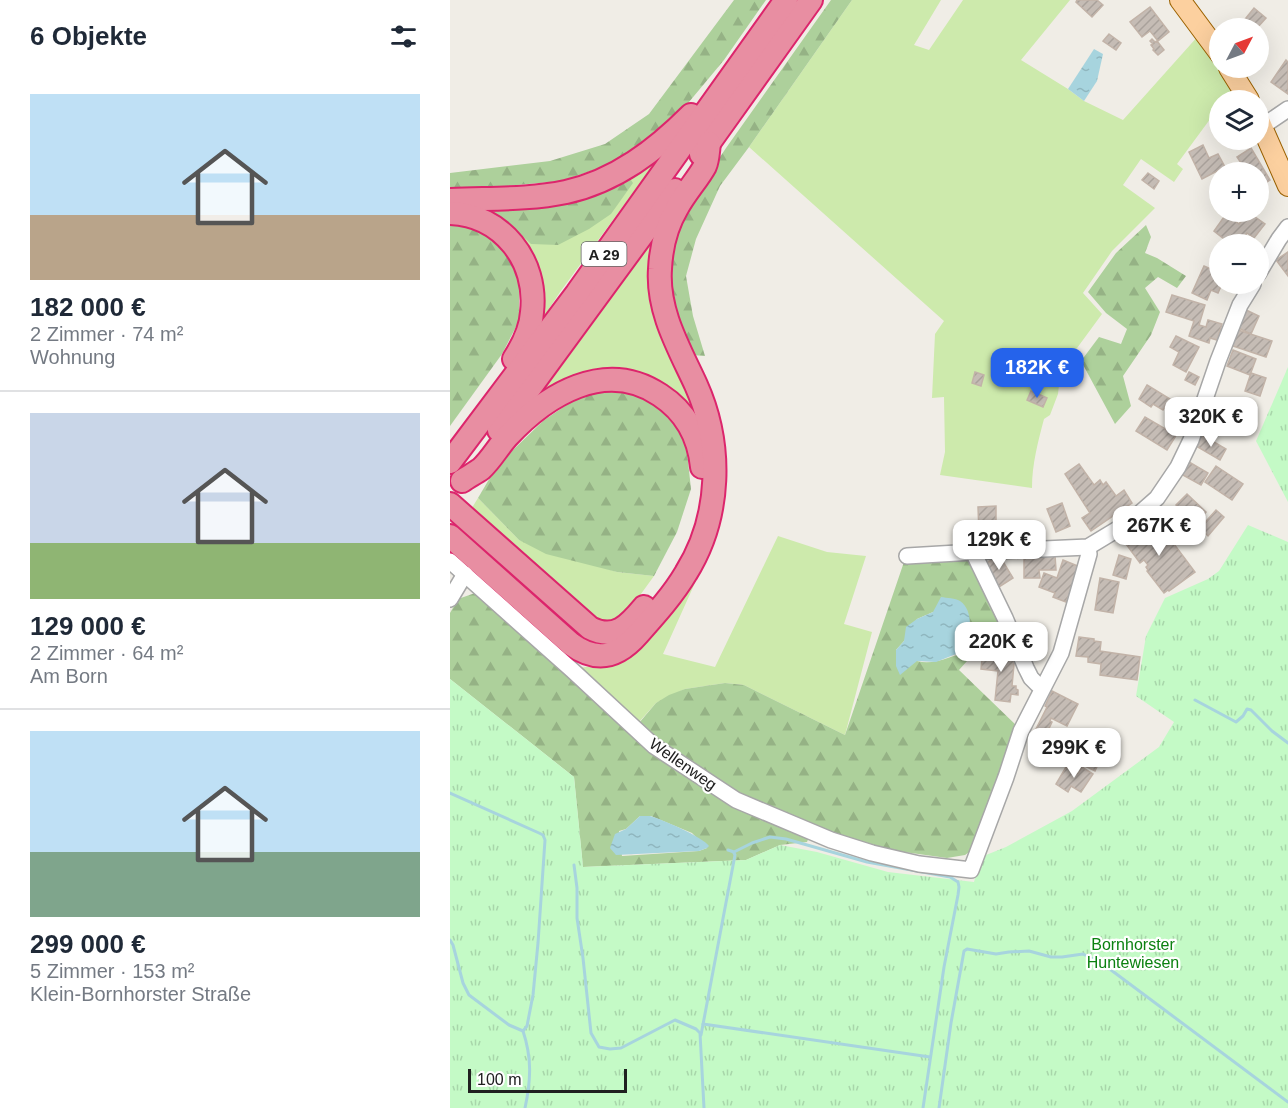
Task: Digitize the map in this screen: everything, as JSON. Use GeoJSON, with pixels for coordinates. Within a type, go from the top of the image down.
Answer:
{"type":"FeatureCollection","features":[{"type":"Feature","properties":{"kind":"highway","name":"A 29"},"geometry":{"type":"LineString","coordinates":[[463,473],[577,293],[786,0]]}},
{"type":"Feature","properties":{"kind":"highway","name":"A 29"},"geometry":{"type":"LineString","coordinates":[[463,473],[709,143],[811,0]]}},
{"type":"Feature","properties":{"kind":"highway"},"geometry":{"type":"LineString","coordinates":[[450,200],[567,192],[594,183],[623,170],[647,155],[672,135],[696,111],[712,89],[735,73]]}},
{"type":"Feature","properties":{"kind":"highway"},"geometry":{"type":"LineString","coordinates":[[450,536],[571,644],[590,654],[604,656],[625,648],[686,575],[707,526],[713,499],[714,448],[705,406],[668,323],[662,299],[660,270],[667,231],[675,210],[706,164],[709,143]]}},
{"type":"Feature","properties":{"kind":"highway"},"geometry":{"type":"LineString","coordinates":[[450,213],[478,219],[495,227],[508,237],[519,251],[533,290],[533,311],[529,328],[520,348],[475,414],[463,473]]}},
{"type":"Feature","properties":{"kind":"highway"},"geometry":{"type":"LineString","coordinates":[[617,379],[639,384],[656,393],[671,403],[685,417],[701,454],[703,473],[696,518],[676,567],[633,620],[620,630],[609,633],[596,631],[584,624],[463,473],[554,397],[596,380],[617,379]]}},
{"type":"Feature","properties":{"kind":"main road"},"geometry":{"type":"LineString","coordinates":[[1180,0],[1209,39]]}},
{"type":"Feature","properties":{"kind":"main road"},"geometry":{"type":"LineString","coordinates":[[1269,141],[1288,186]]}},
{"type":"Feature","properties":{"kind":"street"},"geometry":{"type":"LineString","coordinates":[[1269,118],[1288,110]]}},
{"type":"Feature","properties":{"kind":"street"},"geometry":{"type":"LineString","coordinates":[[1269,256],[1288,227]]}},
{"type":"Feature","properties":{"kind":"street"},"geometry":{"type":"LineString","coordinates":[[907,556],[1088,547],[1131,521],[1156,498],[1178,467],[1194,431],[1240,305],[1247,294]]}},
{"type":"Feature","properties":{"kind":"street"},"geometry":{"type":"LineString","coordinates":[[975,552],[1031,678],[1043,687],[1061,653],[1089,554],[1088,547]]}},
{"type":"Feature","properties":{"kind":"street","name":"Wellenweg"},"geometry":{"type":"LineString","coordinates":[[450,561],[654,746],[736,800],[831,840],[919,864],[971,870],[1022,731],[1043,687]]}},
{"type":"Feature","properties":{"kind":"street"},"geometry":{"type":"LineString","coordinates":[[450,599],[465,574]]}},
{"type":"Feature","properties":{"kind":"green space"},"geometry":{"type":"Polygon","coordinates":[[[734,0],[766,0],[724,60],[684,108],[660,134],[625,159],[562,181],[450,191],[450,173],[550,161],[605,144],[649,114],[734,0]]]}},
{"type":"Feature","properties":{"kind":"green space"},"geometry":{"type":"Polygon","coordinates":[[[831,0],[852,0],[720,186],[696,239],[686,276],[693,316],[705,356],[692,355],[677,314],[669,273],[682,214],[831,0]]]}},
{"type":"Feature","properties":{"kind":"green space"},"geometry":{"type":"Polygon","coordinates":[[[852,0],[941,0],[914,45],[929,50],[963,0],[1070,0],[1021,60],[1084,101],[1123,120],[1199,35],[1209,50],[1209,78],[1228,78],[1235,87],[1232,90],[1209,90],[1209,121],[1177,164],[1183,169],[1174,182],[1141,159],[1123,185],[1155,208],[1112,251],[1083,293],[1102,314],[1069,359],[1050,415],[1044,419],[1034,462],[1032,488],[940,475],[945,452],[944,397],[932,398],[935,334],[944,321],[749,147],[852,0]]]}},
{"type":"Feature","properties":{"kind":"green space"},"geometry":{"type":"Polygon","coordinates":[[[671,141],[560,292],[533,333],[526,248],[452,206],[539,201],[671,141]],[[494,214],[513,227],[611,214],[494,214]]]}},
{"type":"Feature","properties":{"kind":"green space"},"geometry":{"type":"Polygon","coordinates":[[[629,177],[633,183],[611,214],[589,229],[558,245],[531,244],[513,227],[494,214],[493,207],[629,177]]]}},
{"type":"Feature","properties":{"kind":"green space"},"geometry":{"type":"Polygon","coordinates":[[[450,221],[467,223],[495,239],[508,257],[519,282],[519,321],[502,354],[450,426],[450,221]]]}},
{"type":"Feature","properties":{"kind":"green space"},"geometry":{"type":"Polygon","coordinates":[[[666,223],[658,246],[708,449],[619,373],[526,415],[666,223]]]}},
{"type":"Feature","properties":{"kind":"green space"},"geometry":{"type":"Polygon","coordinates":[[[1146,225],[1151,237],[1145,253],[1186,276],[1177,288],[1158,277],[1145,288],[1160,312],[1151,335],[1123,376],[1131,406],[1115,424],[1081,361],[1099,337],[1121,344],[1127,329],[1106,313],[1088,292],[1116,253],[1146,225]]]}},
{"type":"Feature","properties":{"kind":"green space"},"geometry":{"type":"Polygon","coordinates":[[[1288,367],[1288,502],[1256,441],[1288,367]]]}},
{"type":"Feature","properties":{"kind":"green space"},"geometry":{"type":"Polygon","coordinates":[[[615,390],[643,396],[660,408],[672,420],[686,443],[691,489],[677,532],[654,576],[617,572],[546,554],[519,540],[478,498],[488,481],[512,451],[543,421],[578,397],[615,390]]]}},
{"type":"Feature","properties":{"kind":"green space"},"geometry":{"type":"Polygon","coordinates":[[[478,498],[519,540],[617,572],[654,576],[630,609],[614,622],[592,619],[470,511],[478,498]]]}},
{"type":"Feature","properties":{"kind":"green space","name":"Bornhorster Huntewiesen"},"geometry":{"type":"Polygon","coordinates":[[[1248,525],[1288,542],[1288,1108],[450,1108],[450,679],[574,777],[583,867],[746,860],[780,845],[817,852],[888,872],[974,882],[981,857],[1006,847],[1072,811],[1159,747],[1174,722],[1136,696],[1146,636],[1165,598],[1208,579],[1219,571],[1248,525]]]}},
{"type":"Feature","properties":{"kind":"green space"},"geometry":{"type":"Polygon","coordinates":[[[778,536],[827,552],[866,556],[844,624],[872,632],[845,735],[744,685],[725,683],[685,689],[656,703],[639,722],[578,668],[618,663],[672,610],[699,574],[663,654],[715,667],[778,536]]]}},
{"type":"Feature","properties":{"kind":"green space"},"geometry":{"type":"Polygon","coordinates":[[[972,556],[1002,622],[959,670],[1019,728],[972,850],[965,855],[947,858],[890,850],[738,797],[659,745],[639,723],[656,703],[669,695],[685,689],[725,683],[744,685],[845,735],[905,559],[972,556]],[[933,612],[917,619],[896,650],[917,661],[943,660],[968,652],[971,629],[933,612]]]}},
{"type":"Feature","properties":{"kind":"green space"},"geometry":{"type":"Polygon","coordinates":[[[478,592],[659,755],[809,837],[807,842],[780,845],[746,860],[583,867],[574,777],[450,679],[450,613],[458,599],[478,592]],[[640,816],[626,829],[619,831],[622,856],[699,851],[707,848],[692,833],[651,816],[640,816]]]}},
{"type":"Feature","properties":{"kind":"water"},"geometry":{"type":"Polygon","coordinates":[[[1094,49],[1103,54],[1097,81],[1084,101],[1068,89],[1094,49]]]}},
{"type":"Feature","properties":{"kind":"water"},"geometry":{"type":"Polygon","coordinates":[[[941,597],[960,601],[965,605],[970,625],[969,652],[956,654],[936,662],[917,661],[900,675],[896,666],[896,650],[904,641],[906,627],[933,612],[941,597]]]}},
{"type":"Feature","properties":{"kind":"water"},"geometry":{"type":"Polygon","coordinates":[[[640,816],[650,816],[672,824],[709,846],[699,851],[616,855],[610,848],[615,834],[626,829],[640,816]]]}},
{"type":"Feature","properties":{"kind":"building"},"geometry":{"type":"Polygon","coordinates":[[[1077,0],[1097,0],[1103,5],[1092,17],[1076,2],[1077,0]]]}},
{"type":"Feature","properties":{"kind":"building"},"geometry":{"type":"Polygon","coordinates":[[[1150,7],[1169,32],[1158,41],[1150,31],[1142,37],[1130,22],[1150,7]]]}},
{"type":"Feature","properties":{"kind":"building"},"geometry":{"type":"Polygon","coordinates":[[[1254,8],[1266,18],[1246,18],[1254,8]]]}},
{"type":"Feature","properties":{"kind":"building"},"geometry":{"type":"Polygon","coordinates":[[[1109,34],[1121,43],[1116,50],[1103,41],[1109,34]]]}},
{"type":"Feature","properties":{"kind":"building"},"geometry":{"type":"Polygon","coordinates":[[[1152,39],[1157,41],[1164,50],[1158,55],[1151,45],[1153,44],[1150,41],[1152,39]]]}},
{"type":"Feature","properties":{"kind":"building"},"geometry":{"type":"Polygon","coordinates":[[[1286,60],[1288,62],[1288,94],[1271,82],[1286,60]]]}},
{"type":"Feature","properties":{"kind":"building"},"geometry":{"type":"Polygon","coordinates":[[[1203,145],[1209,158],[1218,154],[1222,162],[1209,162],[1209,175],[1202,179],[1189,152],[1203,145]]]}},
{"type":"Feature","properties":{"kind":"building"},"geometry":{"type":"Polygon","coordinates":[[[1252,150],[1259,162],[1240,162],[1237,157],[1252,150]]]}},
{"type":"Feature","properties":{"kind":"building"},"geometry":{"type":"Polygon","coordinates":[[[1148,173],[1159,181],[1154,189],[1142,180],[1148,173]]]}},
{"type":"Feature","properties":{"kind":"building"},"geometry":{"type":"Polygon","coordinates":[[[1220,222],[1239,224],[1240,222],[1262,222],[1265,224],[1257,234],[1218,234],[1214,231],[1220,222]]]}},
{"type":"Feature","properties":{"kind":"building"},"geometry":{"type":"Polygon","coordinates":[[[1288,252],[1288,276],[1276,260],[1288,252]]]}},
{"type":"Feature","properties":{"kind":"building"},"geometry":{"type":"Polygon","coordinates":[[[1204,266],[1209,268],[1209,294],[1207,300],[1192,293],[1204,266]]]}},
{"type":"Feature","properties":{"kind":"building"},"geometry":{"type":"Polygon","coordinates":[[[1172,295],[1205,305],[1199,325],[1206,327],[1208,320],[1222,324],[1217,340],[1210,338],[1209,343],[1189,336],[1194,321],[1166,312],[1172,295]]]}},
{"type":"Feature","properties":{"kind":"building"},"geometry":{"type":"Polygon","coordinates":[[[1244,309],[1259,316],[1251,334],[1236,327],[1244,309]]]}},
{"type":"Feature","properties":{"kind":"building"},"geometry":{"type":"Polygon","coordinates":[[[1235,329],[1272,341],[1266,357],[1230,345],[1235,329]]]}},
{"type":"Feature","properties":{"kind":"building"},"geometry":{"type":"Polygon","coordinates":[[[1176,336],[1199,347],[1186,372],[1173,365],[1179,352],[1170,347],[1176,336]]]}},
{"type":"Feature","properties":{"kind":"building"},"geometry":{"type":"Polygon","coordinates":[[[1233,350],[1256,359],[1250,375],[1227,366],[1233,350]]]}},
{"type":"Feature","properties":{"kind":"building"},"geometry":{"type":"Polygon","coordinates":[[[975,372],[984,375],[981,386],[972,383],[975,372]]]}},
{"type":"Feature","properties":{"kind":"building"},"geometry":{"type":"Polygon","coordinates":[[[1189,372],[1199,377],[1195,385],[1185,380],[1189,372]]]}},
{"type":"Feature","properties":{"kind":"building"},"geometry":{"type":"Polygon","coordinates":[[[1251,373],[1266,378],[1260,396],[1245,391],[1251,373]]]}},
{"type":"Feature","properties":{"kind":"building"},"geometry":{"type":"Polygon","coordinates":[[[1147,385],[1170,399],[1163,410],[1153,404],[1151,407],[1139,399],[1147,385]]]}},
{"type":"Feature","properties":{"kind":"building"},"geometry":{"type":"Polygon","coordinates":[[[1031,391],[1047,398],[1043,407],[1027,400],[1031,391]]]}},
{"type":"Feature","properties":{"kind":"building"},"geometry":{"type":"Polygon","coordinates":[[[1174,410],[1187,418],[1167,450],[1136,431],[1145,417],[1167,430],[1170,425],[1167,423],[1174,410]]]}},
{"type":"Feature","properties":{"kind":"building"},"geometry":{"type":"Polygon","coordinates":[[[1202,435],[1226,449],[1220,460],[1196,446],[1202,435]]]}},
{"type":"Feature","properties":{"kind":"building"},"geometry":{"type":"Polygon","coordinates":[[[1189,462],[1208,473],[1201,485],[1181,474],[1189,462]]]}},
{"type":"Feature","properties":{"kind":"building"},"geometry":{"type":"Polygon","coordinates":[[[1079,464],[1094,485],[1100,480],[1103,485],[1106,482],[1116,496],[1124,490],[1132,503],[1091,531],[1082,518],[1090,513],[1065,474],[1079,464]]]}},
{"type":"Feature","properties":{"kind":"building"},"geometry":{"type":"Polygon","coordinates":[[[1216,466],[1243,484],[1232,500],[1205,482],[1216,466]]]}},
{"type":"Feature","properties":{"kind":"building"},"geometry":{"type":"Polygon","coordinates":[[[1187,494],[1206,512],[1196,523],[1176,505],[1187,494]]]}},
{"type":"Feature","properties":{"kind":"building"},"geometry":{"type":"Polygon","coordinates":[[[1062,503],[1070,526],[1056,532],[1047,509],[1062,503]]]}},
{"type":"Feature","properties":{"kind":"building"},"geometry":{"type":"Polygon","coordinates":[[[996,506],[996,526],[1012,526],[1012,543],[996,543],[995,532],[979,533],[978,507],[996,506]]]}},
{"type":"Feature","properties":{"kind":"building"},"geometry":{"type":"Polygon","coordinates":[[[1216,510],[1224,517],[1208,536],[1200,528],[1216,510]]]}},
{"type":"Feature","properties":{"kind":"building"},"geometry":{"type":"Polygon","coordinates":[[[1151,520],[1165,538],[1168,536],[1195,572],[1164,593],[1147,571],[1148,565],[1144,560],[1140,563],[1123,540],[1151,520]]]}},
{"type":"Feature","properties":{"kind":"building"},"geometry":{"type":"Polygon","coordinates":[[[999,555],[1013,578],[999,587],[985,564],[999,555]]]}},
{"type":"Feature","properties":{"kind":"building"},"geometry":{"type":"Polygon","coordinates":[[[1055,555],[1056,570],[1039,570],[1040,578],[1024,578],[1024,556],[1055,555]]]}},
{"type":"Feature","properties":{"kind":"building"},"geometry":{"type":"Polygon","coordinates":[[[1119,555],[1131,559],[1126,579],[1113,575],[1119,555]]]}},
{"type":"Feature","properties":{"kind":"building"},"geometry":{"type":"Polygon","coordinates":[[[1063,560],[1080,567],[1066,602],[1053,597],[1055,593],[1039,587],[1044,573],[1057,578],[1063,560]]]}},
{"type":"Feature","properties":{"kind":"building"},"geometry":{"type":"Polygon","coordinates":[[[1100,578],[1119,582],[1113,613],[1095,610],[1100,578]]]}},
{"type":"Feature","properties":{"kind":"building"},"geometry":{"type":"Polygon","coordinates":[[[1079,637],[1101,642],[1100,651],[1140,657],[1137,680],[1100,675],[1101,664],[1088,662],[1088,657],[1076,656],[1079,637]]]}},
{"type":"Feature","properties":{"kind":"building"},"geometry":{"type":"Polygon","coordinates":[[[983,650],[1015,654],[1012,686],[1016,686],[1018,695],[1011,694],[1010,702],[995,700],[998,671],[981,669],[983,650]]]}},
{"type":"Feature","properties":{"kind":"building"},"geometry":{"type":"Polygon","coordinates":[[[1052,691],[1078,704],[1067,726],[1051,718],[1052,722],[1044,739],[1034,733],[1052,691]]]}},
{"type":"Feature","properties":{"kind":"building"},"geometry":{"type":"Polygon","coordinates":[[[1074,744],[1101,758],[1095,771],[1067,757],[1074,744]]]}},
{"type":"Feature","properties":{"kind":"building"},"geometry":{"type":"Polygon","coordinates":[[[1066,767],[1078,774],[1082,767],[1093,774],[1081,792],[1071,786],[1068,792],[1056,784],[1066,767]]]}},
{"type":"Feature","properties":{"kind":"waterway"},"geometry":{"type":"LineString","coordinates":[[1195,700],[1236,722],[1247,709],[1251,710],[1288,743]]}},
{"type":"Feature","properties":{"kind":"waterway"},"geometry":{"type":"LineString","coordinates":[[450,793],[539,833],[545,840],[533,995],[527,1026],[523,1031],[530,1069],[525,1108]]}},
{"type":"Feature","properties":{"kind":"waterway"},"geometry":{"type":"LineString","coordinates":[[728,850],[734,852],[770,837],[786,839],[867,862],[950,877],[958,882],[958,895],[944,967],[923,1108]]}},
{"type":"Feature","properties":{"kind":"waterway"},"geometry":{"type":"LineString","coordinates":[[701,1035],[734,853]]}},
{"type":"Feature","properties":{"kind":"waterway"},"geometry":{"type":"LineString","coordinates":[[574,865],[577,918],[591,1033],[599,1047],[610,1049],[621,1048],[675,1020],[696,1029],[700,1033],[704,1108]]}},
{"type":"Feature","properties":{"kind":"waterway"},"geometry":{"type":"LineString","coordinates":[[450,940],[469,995],[509,1025],[523,1031]]}},
{"type":"Feature","properties":{"kind":"waterway"},"geometry":{"type":"LineString","coordinates":[[939,1108],[951,1023],[964,951],[967,949],[996,954],[1029,951],[1051,957],[1083,954],[1103,964],[1288,1102]]}},
{"type":"Feature","properties":{"kind":"waterway"},"geometry":{"type":"LineString","coordinates":[[703,1024],[930,1057]]}}]}
